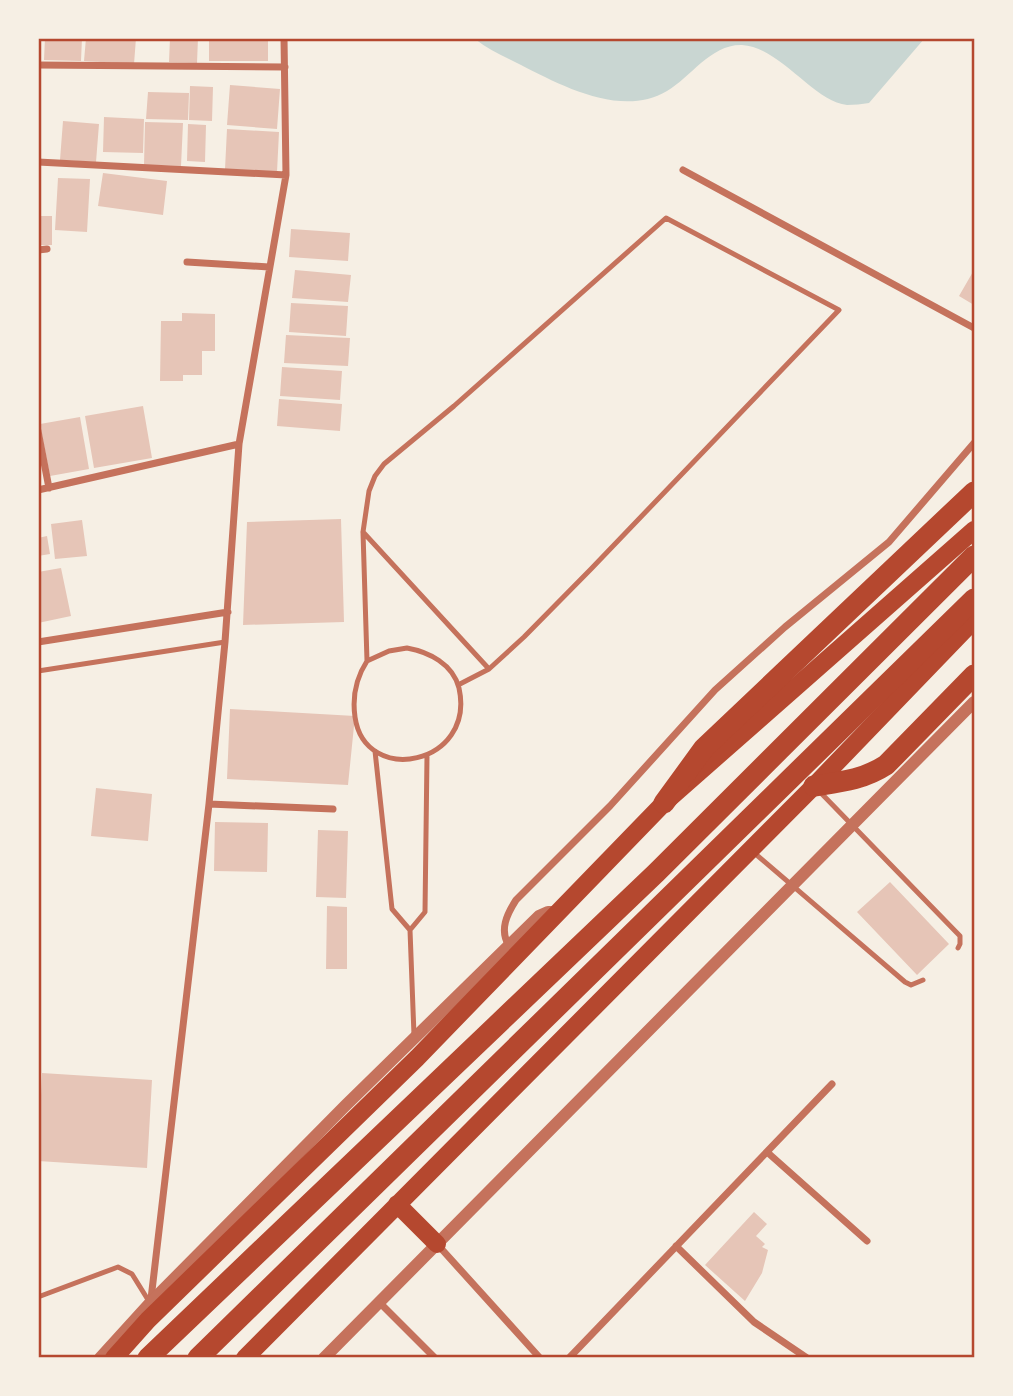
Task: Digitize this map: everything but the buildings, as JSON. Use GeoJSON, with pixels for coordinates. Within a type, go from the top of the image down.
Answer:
{"type":"FeatureCollection","features":[{"type":"Feature","properties":{"kind":"highway"},"geometry":{"type":"LineString","coordinates":[[664,803],[704,748],[975,492]]}},
{"type":"Feature","properties":{"kind":"highway"},"geometry":{"type":"LineString","coordinates":[[148,1357],[656,873],[975,555]]}},
{"type":"Feature","properties":{"kind":"highway"},"geometry":{"type":"LineString","coordinates":[[198,1357],[975,599]]}},
{"type":"Feature","properties":{"kind":"highway"},"geometry":{"type":"LineString","coordinates":[[814,786],[872,775],[886,765],[975,675]]}},
{"type":"Feature","properties":{"kind":"main road"},"geometry":{"type":"LineString","coordinates":[[114,1357],[149,1312],[417,1058],[664,803],[975,530]]}},
{"type":"Feature","properties":{"kind":"main road"},"geometry":{"type":"LineString","coordinates":[[245,1357],[814,786],[975,620]]}},
{"type":"Feature","properties":{"kind":"main road"},"geometry":{"type":"LineString","coordinates":[[414,1038],[417,1058]]}},
{"type":"Feature","properties":{"kind":"main road"},"geometry":{"type":"LineString","coordinates":[[397,1205],[437,1244]]}},
{"type":"Feature","properties":{"kind":"street"},"geometry":{"type":"LineString","coordinates":[[149,1312],[209,804],[228,612],[239,444],[286,175],[284,38]]}},
{"type":"Feature","properties":{"kind":"street"},"geometry":{"type":"LineString","coordinates":[[38,65],[285,67]]}},
{"type":"Feature","properties":{"kind":"street"},"geometry":{"type":"LineString","coordinates":[[38,162],[286,175]]}},
{"type":"Feature","properties":{"kind":"street"},"geometry":{"type":"LineString","coordinates":[[683,170],[975,328]]}},
{"type":"Feature","properties":{"kind":"street"},"geometry":{"type":"LineString","coordinates":[[38,250],[47,249]]}},
{"type":"Feature","properties":{"kind":"street"},"geometry":{"type":"LineString","coordinates":[[187,262],[269,267]]}},
{"type":"Feature","properties":{"kind":"street"},"geometry":{"type":"LineString","coordinates":[[38,432],[49,488]]}},
{"type":"Feature","properties":{"kind":"street"},"geometry":{"type":"LineString","coordinates":[[509,946],[504,928],[508,912],[516,900],[610,806],[715,690],[785,627],[889,542],[975,443]]}},
{"type":"Feature","properties":{"kind":"street"},"geometry":{"type":"LineString","coordinates":[[38,490],[239,444]]}},
{"type":"Feature","properties":{"kind":"street"},"geometry":{"type":"LineString","coordinates":[[38,642],[228,612]]}},
{"type":"Feature","properties":{"kind":"street"},"geometry":{"type":"LineString","coordinates":[[324,1357],[975,702]]}},
{"type":"Feature","properties":{"kind":"street"},"geometry":{"type":"LineString","coordinates":[[209,804],[333,809]]}},
{"type":"Feature","properties":{"kind":"street"},"geometry":{"type":"LineString","coordinates":[[100,1357],[149,1312],[414,1038],[543,913],[559,912]]}},
{"type":"Feature","properties":{"kind":"street"},"geometry":{"type":"LineString","coordinates":[[569,1357],[832,1084]]}},
{"type":"Feature","properties":{"kind":"street"},"geometry":{"type":"LineString","coordinates":[[766,1152],[867,1241]]}},
{"type":"Feature","properties":{"kind":"street"},"geometry":{"type":"LineString","coordinates":[[437,1244],[540,1357]]}},
{"type":"Feature","properties":{"kind":"street"},"geometry":{"type":"LineString","coordinates":[[676,1246],[754,1322],[807,1357]]}},
{"type":"Feature","properties":{"kind":"street"},"geometry":{"type":"LineString","coordinates":[[379,1302],[435,1357]]}},
{"type":"Feature","properties":{"kind":"lane"},"geometry":{"type":"LineString","coordinates":[[368,661],[389,651],[407,648],[426,652],[442,661],[458,685],[462,710],[457,727],[449,740],[427,756],[410,760],[392,758],[375,751],[362,739],[356,723],[355,687],[368,661],[363,532],[369,491],[384,464],[454,406],[666,218],[839,310],[524,638],[489,669],[458,685]]}},
{"type":"Feature","properties":{"kind":"lane"},"geometry":{"type":"LineString","coordinates":[[363,532],[489,669]]}},
{"type":"Feature","properties":{"kind":"lane"},"geometry":{"type":"LineString","coordinates":[[38,671],[225,642]]}},
{"type":"Feature","properties":{"kind":"lane"},"geometry":{"type":"LineString","coordinates":[[375,751],[392,909],[410,930],[414,1038]]}},
{"type":"Feature","properties":{"kind":"lane"},"geometry":{"type":"LineString","coordinates":[[410,930],[425,912],[427,756]]}},
{"type":"Feature","properties":{"kind":"lane"},"geometry":{"type":"LineString","coordinates":[[814,786],[960,936],[958,948]]}},
{"type":"Feature","properties":{"kind":"lane"},"geometry":{"type":"LineString","coordinates":[[750,850],[905,982],[911,985],[923,980]]}},
{"type":"Feature","properties":{"kind":"lane"},"geometry":{"type":"LineString","coordinates":[[38,1297],[118,1267],[132,1274],[149,1312]]}},
{"type":"Feature","properties":{"kind":"shaded area"},"geometry":{"type":"Polygon","coordinates":[[[475,39],[924,39],[869,103],[847,105],[822,95],[770,55],[742,45],[731,46],[711,55],[667,91],[631,101],[612,100],[573,90],[503,56],[475,39]]]}}]}
